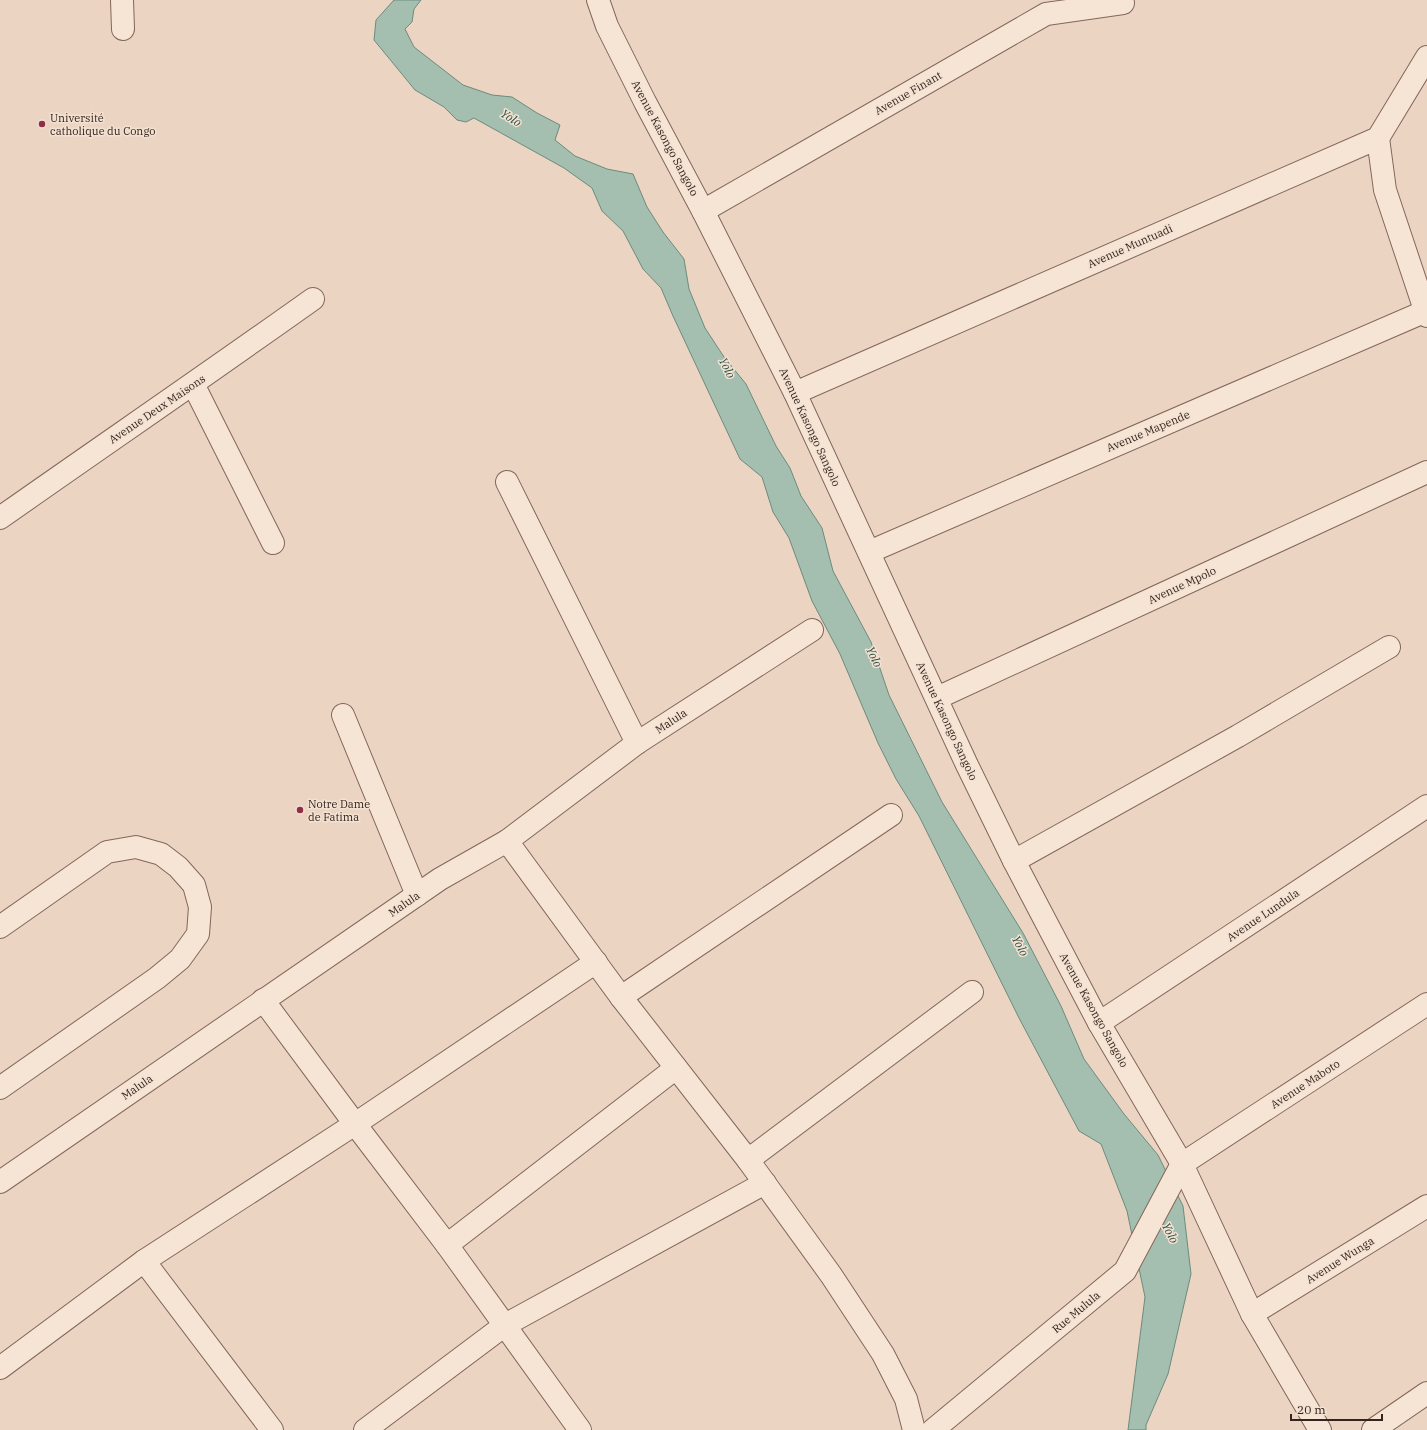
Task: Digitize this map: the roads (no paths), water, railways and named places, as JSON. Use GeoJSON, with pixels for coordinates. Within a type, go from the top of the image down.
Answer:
{"type":"FeatureCollection","features":[{"type":"Feature","properties":{"kind":"street"},"geometry":{"type":"LineString","coordinates":[[122,0],[123,29]]}},
{"type":"Feature","properties":{"kind":"street","name":"Avenue Kasongo Sangolo"},"geometry":{"type":"LineString","coordinates":[[598,0],[607,26],[795,393],[1014,861],[1099,1023],[1182,1164],[1252,1314],[1320,1430]]}},
{"type":"Feature","properties":{"kind":"street","name":"Avenue Finant"},"geometry":{"type":"LineString","coordinates":[[703,211],[1046,14],[1123,3]]}},
{"type":"Feature","properties":{"kind":"street"},"geometry":{"type":"LineString","coordinates":[[1427,57],[1378,138],[1385,190],[1427,313]]}},
{"type":"Feature","properties":{"kind":"street","name":"Avenue Muntuadi"},"geometry":{"type":"LineString","coordinates":[[795,393],[1378,138]]}},
{"type":"Feature","properties":{"kind":"street","name":"Avenue Deux Maisons"},"geometry":{"type":"LineString","coordinates":[[0,518],[313,299]]}},
{"type":"Feature","properties":{"kind":"street","name":"Avenue Mapende"},"geometry":{"type":"LineString","coordinates":[[869,552],[1427,313]]}},
{"type":"Feature","properties":{"kind":"street"},"geometry":{"type":"LineString","coordinates":[[193,384],[273,544]]}},
{"type":"Feature","properties":{"kind":"street","name":"Avenue Mpolo"},"geometry":{"type":"LineString","coordinates":[[937,698],[1427,472]]}},
{"type":"Feature","properties":{"kind":"street"},"geometry":{"type":"LineString","coordinates":[[507,482],[637,743]]}},
{"type":"Feature","properties":{"kind":"street","name":"Malula"},"geometry":{"type":"LineString","coordinates":[[0,1182],[440,879],[507,841],[637,743],[812,630]]}},
{"type":"Feature","properties":{"kind":"street"},"geometry":{"type":"LineString","coordinates":[[1014,861],[1238,736],[1389,647]]}},
{"type":"Feature","properties":{"kind":"street"},"geometry":{"type":"LineString","coordinates":[[343,715],[417,895]]}},
{"type":"Feature","properties":{"kind":"street","name":"Avenue Lundula"},"geometry":{"type":"LineString","coordinates":[[1099,1023],[1427,806]]}},
{"type":"Feature","properties":{"kind":"street"},"geometry":{"type":"LineString","coordinates":[[621,997],[891,815]]}},
{"type":"Feature","properties":{"kind":"street"},"geometry":{"type":"LineString","coordinates":[[507,841],[621,997],[748,1160],[831,1275],[883,1354],[906,1399],[914,1430]]}},
{"type":"Feature","properties":{"kind":"street"},"geometry":{"type":"LineString","coordinates":[[0,927],[108,852],[136,847],[161,854],[178,867],[194,886],[200,907],[198,934],[180,959],[157,978],[0,1088]]}},
{"type":"Feature","properties":{"kind":"street"},"geometry":{"type":"LineString","coordinates":[[0,1368],[144,1262],[355,1124],[596,962]]}},
{"type":"Feature","properties":{"kind":"street"},"geometry":{"type":"LineString","coordinates":[[748,1160],[972,992]]}},
{"type":"Feature","properties":{"kind":"street"},"geometry":{"type":"LineString","coordinates":[[263,1000],[447,1245],[580,1430]]}},
{"type":"Feature","properties":{"kind":"street","name":"Avenue Maboto"},"geometry":{"type":"LineString","coordinates":[[1182,1164],[1427,1004]]}},
{"type":"Feature","properties":{"kind":"street"},"geometry":{"type":"LineString","coordinates":[[447,1245],[676,1068]]}},
{"type":"Feature","properties":{"kind":"street","name":"Rue Mulula"},"geometry":{"type":"LineString","coordinates":[[933,1430],[1125,1271],[1182,1164]]}},
{"type":"Feature","properties":{"kind":"street"},"geometry":{"type":"LineString","coordinates":[[365,1430],[505,1325],[765,1184]]}},
{"type":"Feature","properties":{"kind":"street","name":"Avenue Wunga"},"geometry":{"type":"LineString","coordinates":[[1252,1314],[1427,1206]]}},
{"type":"Feature","properties":{"kind":"street"},"geometry":{"type":"LineString","coordinates":[[144,1262],[272,1430]]}},
{"type":"Feature","properties":{"kind":"street"},"geometry":{"type":"LineString","coordinates":[[1373,1430],[1427,1393]]}},
{"type":"Feature","properties":{"kind":"water","name":"Yolo"},"geometry":{"type":"Polygon","coordinates":[[[394,0],[421,0],[414,9],[412,22],[405,29],[414,47],[463,85],[492,95],[512,97],[537,113],[560,125],[555,140],[575,156],[607,169],[633,174],[647,207],[663,232],[684,259],[689,289],[705,328],[724,357],[746,384],[776,446],[790,468],[801,496],[822,528],[833,571],[871,642],[889,695],[942,802],[1023,933],[1061,1006],[1084,1059],[1124,1114],[1158,1155],[1183,1206],[1191,1274],[1168,1374],[1146,1425],[1146,1430],[1128,1430],[1145,1297],[1127,1211],[1101,1144],[1079,1131],[1019,1018],[919,816],[896,779],[878,743],[840,654],[812,601],[789,538],[773,512],[762,477],[740,459],[661,288],[643,269],[623,231],[602,211],[592,188],[564,168],[474,118],[466,122],[457,120],[444,107],[415,90],[374,40],[376,20],[394,0]]]}},
{"type":"Feature","properties":{"kind":"place","name":"Université catholique du Congo"},"geometry":{"type":"Point","coordinates":[42,124]}},
{"type":"Feature","properties":{"kind":"place","name":"Notre Dame de Fatima"},"geometry":{"type":"Point","coordinates":[300,810]}}]}
